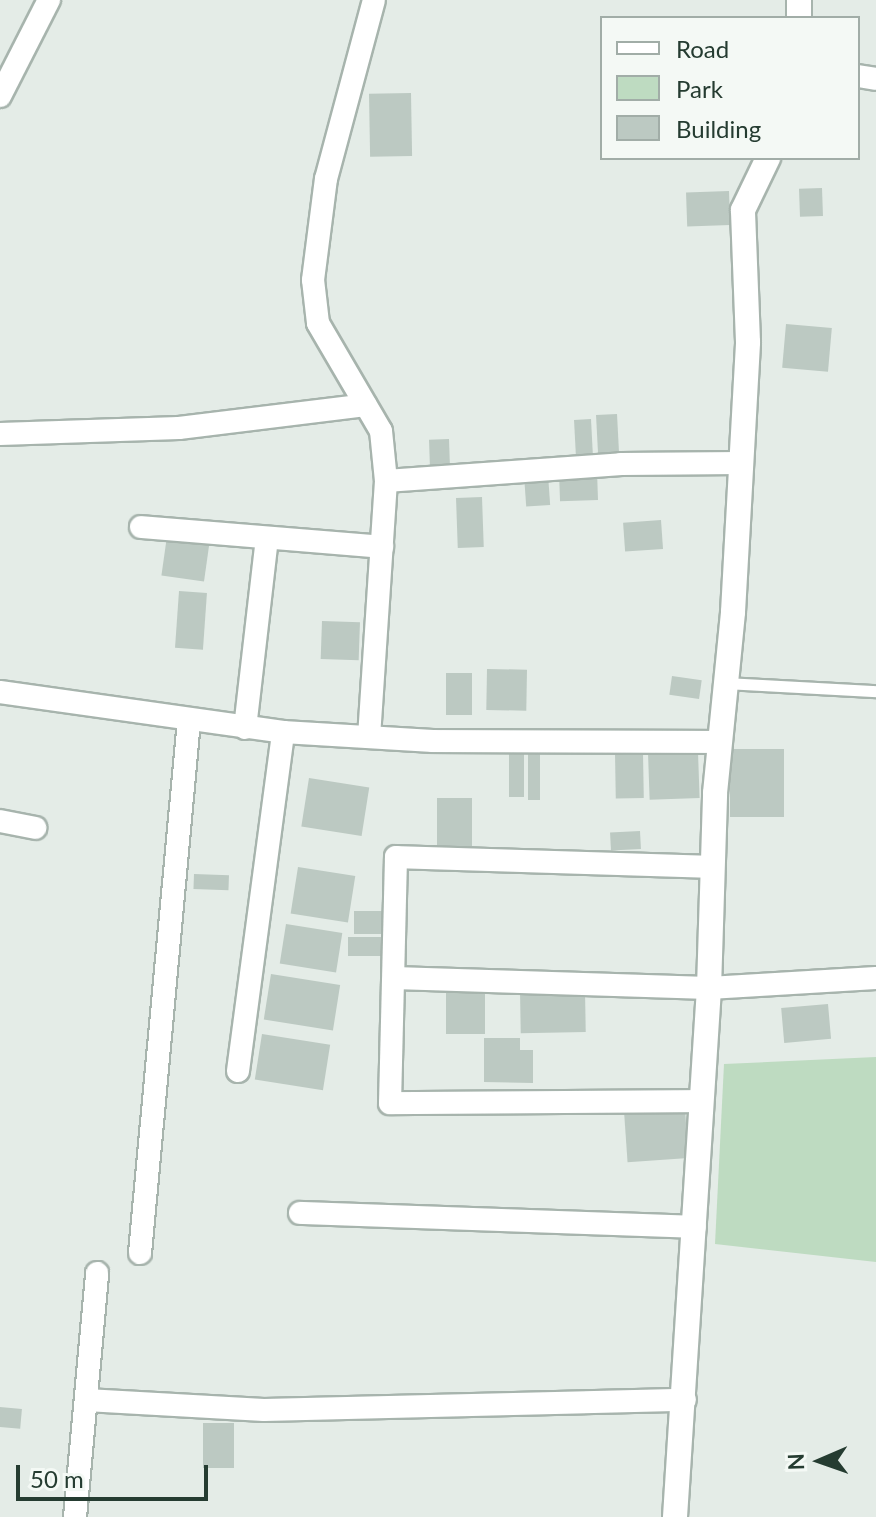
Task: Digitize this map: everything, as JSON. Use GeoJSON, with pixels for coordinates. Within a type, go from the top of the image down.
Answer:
{"type":"FeatureCollection","features":[{"type":"Feature","properties":{"kind":"street"},"geometry":{"type":"LineString","coordinates":[[0,96],[49,0]]}},
{"type":"Feature","properties":{"kind":"street"},"geometry":{"type":"LineString","coordinates":[[369,737],[386,481],[381,431],[318,323],[313,280],[326,179],[374,0]]}},
{"type":"Feature","properties":{"kind":"street"},"geometry":{"type":"LineString","coordinates":[[675,1517],[685,1400],[709,988],[712,867],[748,342],[743,210],[767,160]]}},
{"type":"Feature","properties":{"kind":"street"},"geometry":{"type":"LineString","coordinates":[[0,434],[179,428],[366,405]]}},
{"type":"Feature","properties":{"kind":"street"},"geometry":{"type":"LineString","coordinates":[[386,481],[621,464],[741,463]]}},
{"type":"Feature","properties":{"kind":"street"},"geometry":{"type":"LineString","coordinates":[[141,527],[382,547]]}},
{"type":"Feature","properties":{"kind":"street"},"geometry":{"type":"LineString","coordinates":[[245,728],[267,538]]}},
{"type":"Feature","properties":{"kind":"street"},"geometry":{"type":"LineString","coordinates":[[0,692],[283,732],[369,737],[720,742]]}},
{"type":"Feature","properties":{"kind":"street"},"geometry":{"type":"LineString","coordinates":[[140,1253],[189,721]]}},
{"type":"Feature","properties":{"kind":"street"},"geometry":{"type":"LineString","coordinates":[[238,1071],[283,732]]}},
{"type":"Feature","properties":{"kind":"street"},"geometry":{"type":"LineString","coordinates":[[0,821],[35,828]]}},
{"type":"Feature","properties":{"kind":"street"},"geometry":{"type":"LineString","coordinates":[[702,1101],[390,1103],[396,857],[712,867]]}},
{"type":"Feature","properties":{"kind":"street"},"geometry":{"type":"LineString","coordinates":[[394,978],[709,988],[876,978]]}},
{"type":"Feature","properties":{"kind":"street"},"geometry":{"type":"LineString","coordinates":[[300,1213],[695,1227]]}},
{"type":"Feature","properties":{"kind":"street"},"geometry":{"type":"LineString","coordinates":[[75,1517],[97,1273]]}},
{"type":"Feature","properties":{"kind":"street"},"geometry":{"type":"LineString","coordinates":[[86,1400],[264,1410],[685,1400]]}},
{"type":"Feature","properties":{"kind":"lane"},"geometry":{"type":"LineString","coordinates":[[726,683],[876,691]]}},
{"type":"Feature","properties":{"kind":"green space"},"geometry":{"type":"Polygon","coordinates":[[[876,1057],[876,1262],[715,1244],[724,1064],[876,1057]]]}},
{"type":"Feature","properties":{"kind":"building"},"geometry":{"type":"Polygon","coordinates":[[[411,93],[412,156],[370,157],[369,94],[411,93]]]}},
{"type":"Feature","properties":{"kind":"building"},"geometry":{"type":"Polygon","coordinates":[[[822,188],[823,216],[800,217],[799,189],[822,188]]]}},
{"type":"Feature","properties":{"kind":"building"},"geometry":{"type":"Polygon","coordinates":[[[729,191],[730,225],[687,226],[686,193],[729,191]]]}},
{"type":"Feature","properties":{"kind":"building"},"geometry":{"type":"Polygon","coordinates":[[[786,324],[832,328],[828,372],[782,368],[786,324]]]}},
{"type":"Feature","properties":{"kind":"building"},"geometry":{"type":"Polygon","coordinates":[[[617,414],[619,455],[598,456],[596,415],[617,414]]]}},
{"type":"Feature","properties":{"kind":"building"},"geometry":{"type":"Polygon","coordinates":[[[591,419],[593,456],[576,457],[574,420],[591,419]]]}},
{"type":"Feature","properties":{"kind":"building"},"geometry":{"type":"Polygon","coordinates":[[[449,439],[450,468],[430,469],[429,440],[449,439]]]}},
{"type":"Feature","properties":{"kind":"building"},"geometry":{"type":"Polygon","coordinates":[[[597,471],[598,500],[560,501],[559,472],[597,471]]]}},
{"type":"Feature","properties":{"kind":"building"},"geometry":{"type":"Polygon","coordinates":[[[548,474],[550,505],[526,507],[524,476],[548,474]]]}},
{"type":"Feature","properties":{"kind":"building"},"geometry":{"type":"Polygon","coordinates":[[[482,497],[484,547],[458,548],[456,498],[482,497]]]}},
{"type":"Feature","properties":{"kind":"building"},"geometry":{"type":"Polygon","coordinates":[[[661,520],[663,549],[625,552],[623,523],[661,520]]]}},
{"type":"Feature","properties":{"kind":"building"},"geometry":{"type":"Polygon","coordinates":[[[167,536],[210,542],[204,582],[161,576],[167,536]]]}},
{"type":"Feature","properties":{"kind":"building"},"geometry":{"type":"Polygon","coordinates":[[[179,591],[207,593],[203,650],[175,648],[179,591]]]}},
{"type":"Feature","properties":{"kind":"building"},"geometry":{"type":"Polygon","coordinates":[[[322,621],[360,622],[359,660],[321,659],[322,621]]]}},
{"type":"Feature","properties":{"kind":"building"},"geometry":{"type":"Polygon","coordinates":[[[487,669],[527,670],[526,711],[486,710],[487,669]]]}},
{"type":"Feature","properties":{"kind":"building"},"geometry":{"type":"Polygon","coordinates":[[[446,673],[472,673],[472,715],[446,715],[446,673]]]}},
{"type":"Feature","properties":{"kind":"building"},"geometry":{"type":"Polygon","coordinates":[[[672,676],[702,680],[699,699],[669,695],[672,676]]]}},
{"type":"Feature","properties":{"kind":"building"},"geometry":{"type":"Polygon","coordinates":[[[730,749],[784,749],[784,817],[730,817],[730,749]]]}},
{"type":"Feature","properties":{"kind":"building"},"geometry":{"type":"Polygon","coordinates":[[[509,752],[524,752],[524,797],[509,797],[509,752]]]}},
{"type":"Feature","properties":{"kind":"building"},"geometry":{"type":"Polygon","coordinates":[[[698,752],[700,798],[650,800],[648,754],[698,752]]]}},
{"type":"Feature","properties":{"kind":"building"},"geometry":{"type":"Polygon","coordinates":[[[528,753],[540,753],[540,800],[528,800],[528,753]]]}},
{"type":"Feature","properties":{"kind":"building"},"geometry":{"type":"Polygon","coordinates":[[[615,753],[643,753],[644,798],[616,798],[615,753]]]}},
{"type":"Feature","properties":{"kind":"building"},"geometry":{"type":"Polygon","coordinates":[[[309,778],[369,788],[362,836],[301,826],[309,778]]]}},
{"type":"Feature","properties":{"kind":"building"},"geometry":{"type":"Polygon","coordinates":[[[437,798],[472,798],[472,846],[437,846],[437,798]]]}},
{"type":"Feature","properties":{"kind":"building"},"geometry":{"type":"Polygon","coordinates":[[[640,831],[641,849],[611,851],[610,833],[640,831]]]}},
{"type":"Feature","properties":{"kind":"building"},"geometry":{"type":"Polygon","coordinates":[[[298,867],[355,876],[348,922],[291,913],[298,867]]]}},
{"type":"Feature","properties":{"kind":"building"},"geometry":{"type":"Polygon","coordinates":[[[194,874],[229,875],[228,890],[193,889],[194,874]]]}},
{"type":"Feature","properties":{"kind":"building"},"geometry":{"type":"Polygon","coordinates":[[[354,911],[387,911],[387,934],[354,934],[354,911]]]}},
{"type":"Feature","properties":{"kind":"building"},"geometry":{"type":"Polygon","coordinates":[[[286,924],[342,933],[336,972],[280,964],[286,924]]]}},
{"type":"Feature","properties":{"kind":"building"},"geometry":{"type":"Polygon","coordinates":[[[348,937],[382,937],[382,956],[348,956],[348,937]]]}},
{"type":"Feature","properties":{"kind":"building"},"geometry":{"type":"Polygon","coordinates":[[[271,974],[340,985],[333,1030],[264,1019],[271,974]]]}},
{"type":"Feature","properties":{"kind":"building"},"geometry":{"type":"Polygon","coordinates":[[[446,988],[485,988],[485,1034],[446,1034],[446,988]]]}},
{"type":"Feature","properties":{"kind":"building"},"geometry":{"type":"Polygon","coordinates":[[[585,990],[586,1032],[521,1033],[520,991],[585,990]]]}},
{"type":"Feature","properties":{"kind":"building"},"geometry":{"type":"Polygon","coordinates":[[[828,1004],[831,1039],[784,1043],[781,1008],[828,1004]]]}},
{"type":"Feature","properties":{"kind":"building"},"geometry":{"type":"Polygon","coordinates":[[[262,1034],[330,1045],[323,1090],[255,1079],[262,1034]]]}},
{"type":"Feature","properties":{"kind":"building"},"geometry":{"type":"Polygon","coordinates":[[[484,1038],[520,1038],[520,1050],[533,1050],[533,1083],[484,1082],[484,1038]]]}},
{"type":"Feature","properties":{"kind":"building"},"geometry":{"type":"Polygon","coordinates":[[[685,1109],[688,1158],[628,1162],[624,1113],[685,1109]]]}},
{"type":"Feature","properties":{"kind":"building"},"geometry":{"type":"Polygon","coordinates":[[[0,1407],[22,1409],[20,1429],[0,1427],[0,1407]]]}},
{"type":"Feature","properties":{"kind":"building"},"geometry":{"type":"Polygon","coordinates":[[[203,1423],[234,1423],[234,1468],[203,1468],[203,1423]]]}}]}
